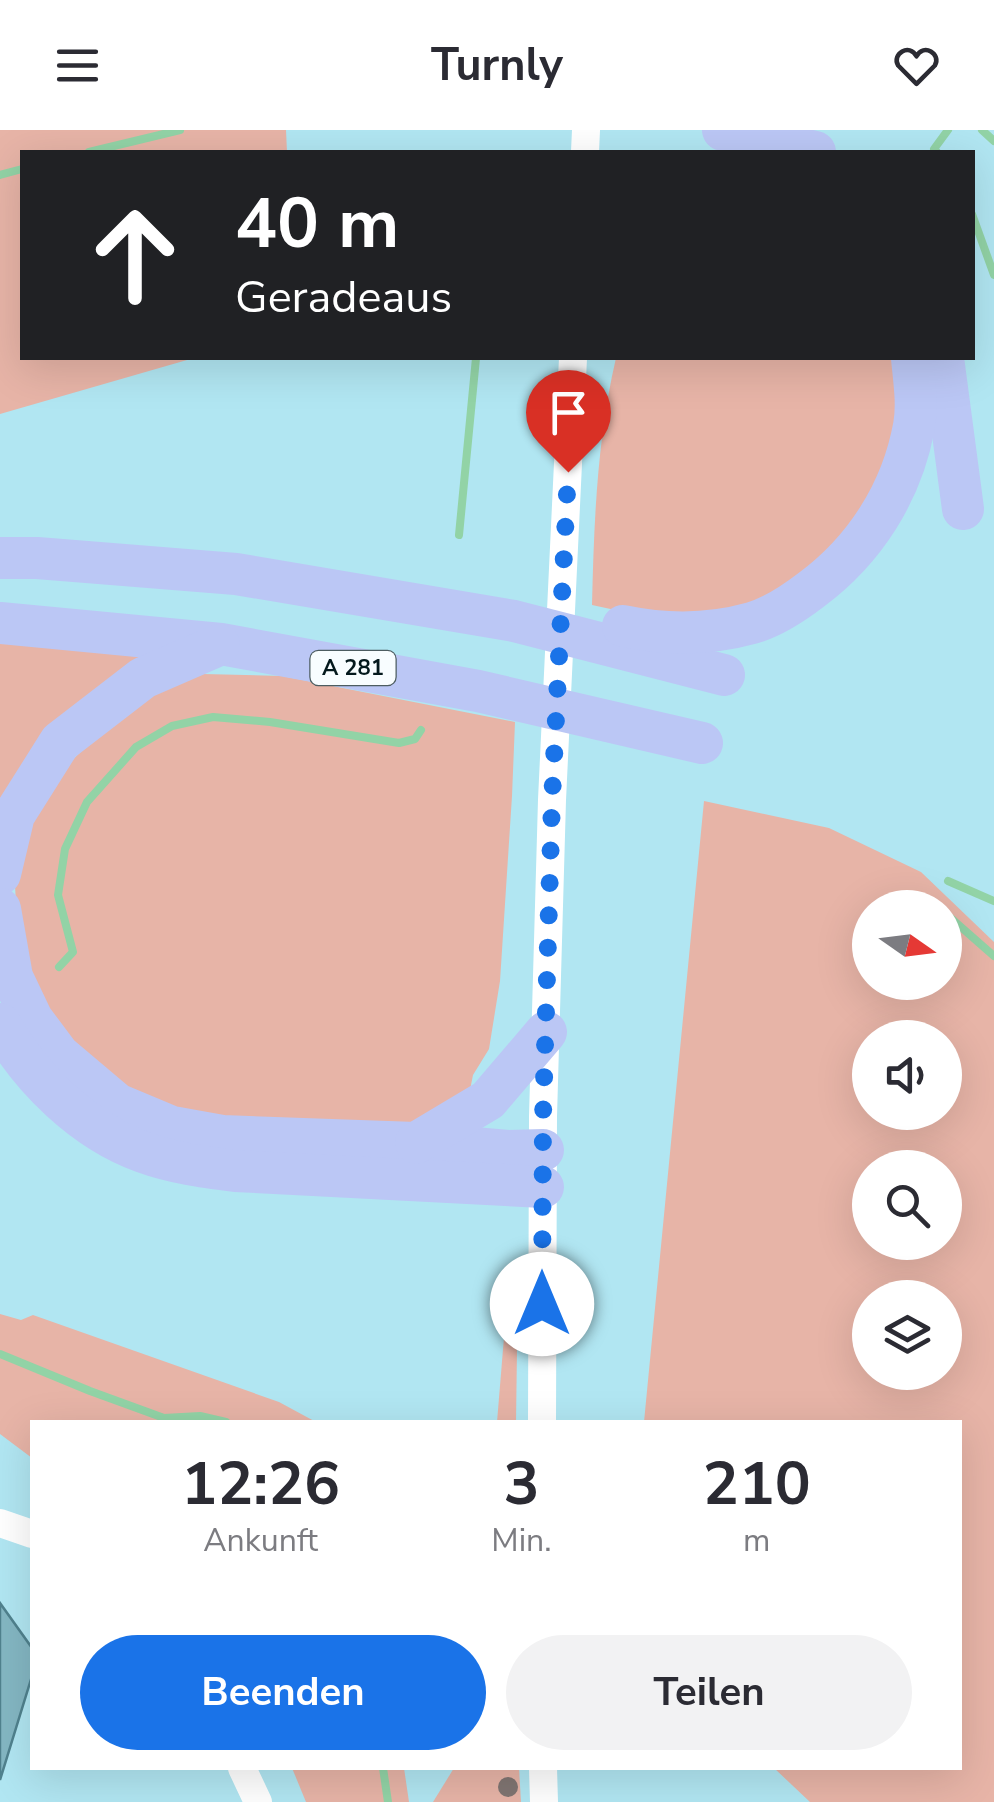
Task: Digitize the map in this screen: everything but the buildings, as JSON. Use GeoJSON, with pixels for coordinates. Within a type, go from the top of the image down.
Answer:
{"type":"FeatureCollection","features":[{"type":"Feature","properties":{"kind":"highway"},"geometry":{"type":"LineString","coordinates":[[723,130],[807,150]]}},
{"type":"Feature","properties":{"kind":"highway"},"geometry":{"type":"LineString","coordinates":[[451,610],[515,602],[653,632],[694,633],[754,622],[792,605],[856,551],[903,471],[915,423],[912,360]]}},
{"type":"Feature","properties":{"kind":"highway"},"geometry":{"type":"LineString","coordinates":[[943,360],[963,509]]}},
{"type":"Feature","properties":{"kind":"highway"},"geometry":{"type":"LineString","coordinates":[[0,558],[236,574],[514,621],[724,675]]}},
{"type":"Feature","properties":{"kind":"highway","name":"A 281"},"geometry":{"type":"LineString","coordinates":[[0,622],[220,644],[478,691],[702,743]]}},
{"type":"Feature","properties":{"kind":"highway"},"geometry":{"type":"LineString","coordinates":[[0,874],[14,816],[60,742],[143,678],[220,644]]}},
{"type":"Feature","properties":{"kind":"highway"},"geometry":{"type":"LineString","coordinates":[[0,909],[12,977],[32,1019],[59,1055],[117,1104],[172,1127],[222,1136],[416,1143],[508,1151],[543,1169]]}},
{"type":"Feature","properties":{"kind":"highway"},"geometry":{"type":"LineString","coordinates":[[0,1024],[33,1075],[68,1107],[141,1152],[186,1165],[235,1171],[543,1169]]}},
{"type":"Feature","properties":{"kind":"highway"},"geometry":{"type":"LineString","coordinates":[[416,1143],[488,1100],[546,1032]]}},
{"type":"Feature","properties":{"kind":"street"},"geometry":{"type":"LineString","coordinates":[[542,1420],[543,1169],[552,800],[573,360]]}},
{"type":"Feature","properties":{"kind":"street"},"geometry":{"type":"LineString","coordinates":[[0,1523],[30,1533]]}},
{"type":"Feature","properties":{"kind":"street"},"geometry":{"type":"LineString","coordinates":[[243,1770],[258,1802]]}},
{"type":"Feature","properties":{"kind":"street"},"geometry":{"type":"LineString","coordinates":[[543,1770],[544,1802]]}},
{"type":"Feature","properties":{"kind":"shaded area"},"geometry":{"type":"Polygon","coordinates":[[[0,130],[286,130],[287,150],[20,150],[20,360],[187,360],[0,414],[0,130]]]}},
{"type":"Feature","properties":{"kind":"shaded area"},"geometry":{"type":"Polygon","coordinates":[[[616,360],[899,360],[899,438],[876,503],[773,602],[708,621],[643,616],[592,605],[595,512],[616,360]]]}},
{"type":"Feature","properties":{"kind":"shaded area"},"geometry":{"type":"Polygon","coordinates":[[[0,642],[179,656],[127,676],[0,833],[0,642]]]}},
{"type":"Feature","properties":{"kind":"shaded area"},"geometry":{"type":"Polygon","coordinates":[[[203,674],[282,676],[515,722],[500,981],[489,1049],[473,1075],[470,1090],[400,1133],[148,1109],[42,1012],[18,942],[14,866],[40,791],[138,697],[203,674]]]}},
{"type":"Feature","properties":{"kind":"shaded area"},"geometry":{"type":"Polygon","coordinates":[[[704,801],[829,828],[921,872],[940,890],[852,890],[852,1000],[962,1000],[962,911],[994,942],[994,1802],[810,1802],[776,1770],[962,1770],[962,1420],[644,1420],[704,801]]]}},
{"type":"Feature","properties":{"kind":"shaded area"},"geometry":{"type":"Polygon","coordinates":[[[509,1277],[518,1277],[516,1420],[497,1420],[509,1277]]]}},
{"type":"Feature","properties":{"kind":"shaded area"},"geometry":{"type":"Polygon","coordinates":[[[0,1314],[21,1320],[33,1315],[279,1402],[312,1420],[30,1420],[30,1456],[0,1434],[0,1314]]]}},
{"type":"Feature","properties":{"kind":"shaded area"},"geometry":{"type":"Polygon","coordinates":[[[293,1770],[404,1770],[409,1802],[306,1802],[293,1770]]]}},
{"type":"Feature","properties":{"kind":"shaded area"},"geometry":{"type":"Polygon","coordinates":[[[453,1770],[519,1770],[521,1802],[433,1802],[453,1770]]]}},
{"type":"Feature","properties":{"kind":"waterway"},"geometry":{"type":"LineString","coordinates":[[97,150],[180,130]]}},
{"type":"Feature","properties":{"kind":"waterway"},"geometry":{"type":"LineString","coordinates":[[935,150],[948,130]]}},
{"type":"Feature","properties":{"kind":"waterway"},"geometry":{"type":"LineString","coordinates":[[982,130],[994,141]]}},
{"type":"Feature","properties":{"kind":"waterway"},"geometry":{"type":"LineString","coordinates":[[0,175],[20,170]]}},
{"type":"Feature","properties":{"kind":"waterway"},"geometry":{"type":"LineString","coordinates":[[975,222],[994,275]]}},
{"type":"Feature","properties":{"kind":"waterway"},"geometry":{"type":"LineString","coordinates":[[459,535],[476,360]]}},
{"type":"Feature","properties":{"kind":"waterway"},"geometry":{"type":"LineString","coordinates":[[59,967],[73,952],[58,895],[65,849],[87,802],[136,747],[172,726],[213,717],[399,743],[415,739],[421,730]]}},
{"type":"Feature","properties":{"kind":"waterway"},"geometry":{"type":"LineString","coordinates":[[948,881],[994,901]]}},
{"type":"Feature","properties":{"kind":"waterway"},"geometry":{"type":"LineString","coordinates":[[962,928],[994,956]]}},
{"type":"Feature","properties":{"kind":"waterway"},"geometry":{"type":"LineString","coordinates":[[0,1354],[164,1418],[200,1416],[217,1420]]}},
{"type":"Feature","properties":{"kind":"waterway"},"geometry":{"type":"LineString","coordinates":[[383,1770],[388,1802]]}},
{"type":"Feature","properties":{"kind":"route"},"geometry":{"type":"LineString","coordinates":[[542,1304],[552,800],[568,472]]}}]}
